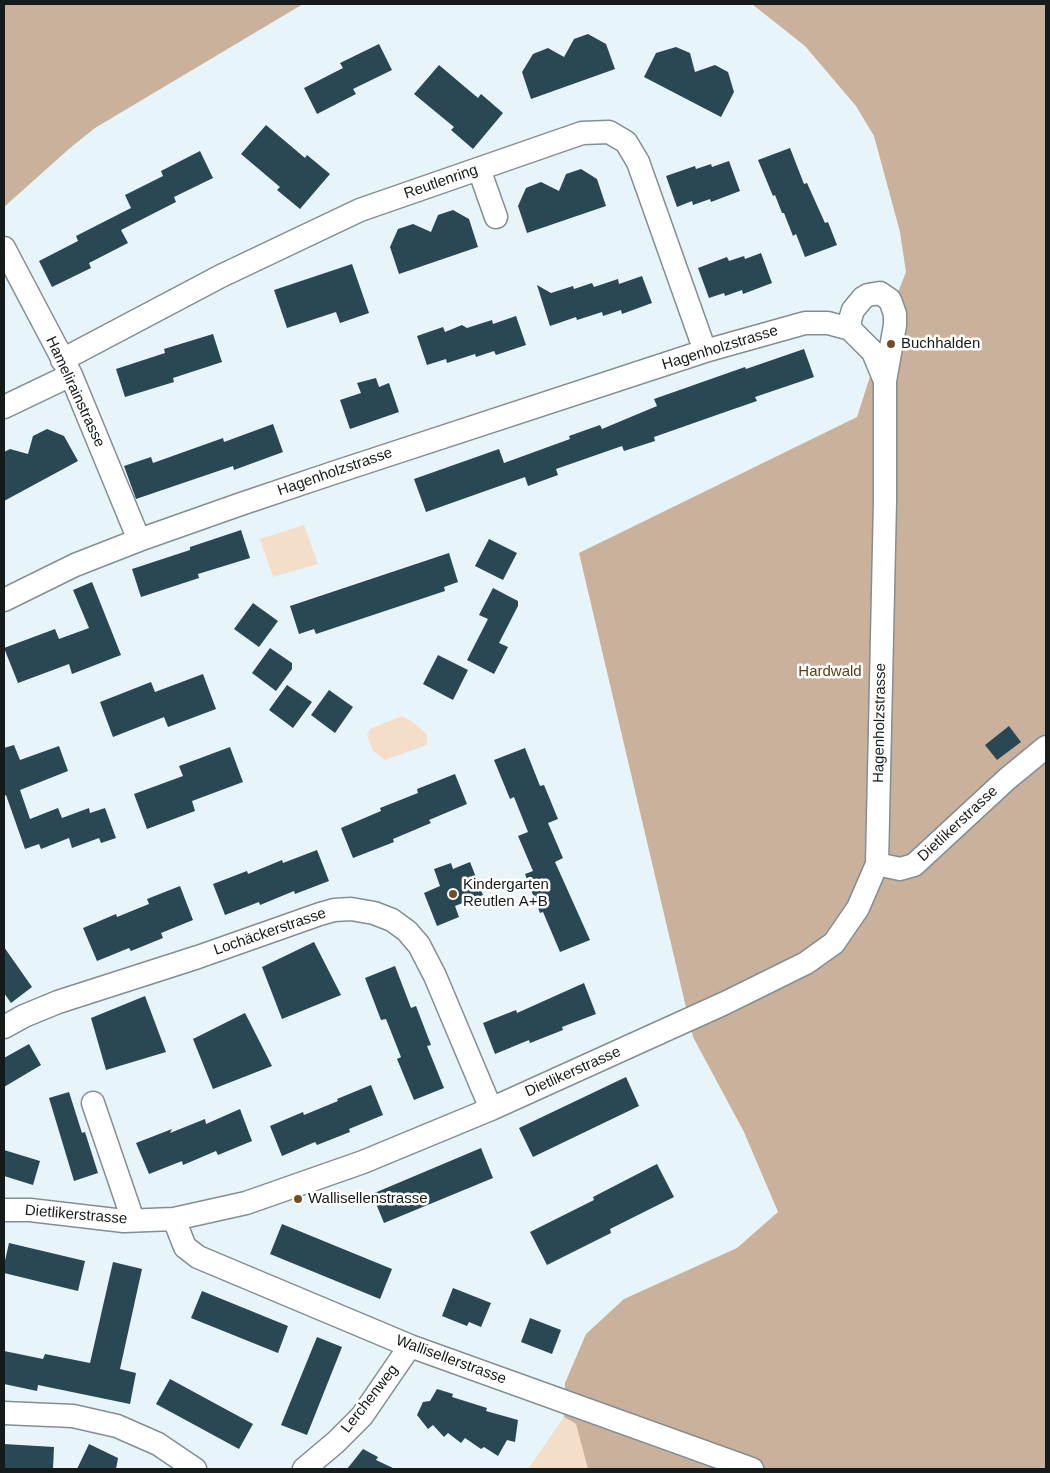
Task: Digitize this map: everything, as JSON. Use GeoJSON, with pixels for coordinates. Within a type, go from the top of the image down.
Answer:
{"type":"FeatureCollection","features":[{"type":"Feature","properties":{"kind":"street","name":"Reutlenring"},"geometry":{"type":"LineString","coordinates":[[4,407],[66,367],[220,276],[360,210],[582,133],[609,132],[626,142],[638,162],[705,351]]}},
{"type":"Feature","properties":{"kind":"street"},"geometry":{"type":"LineString","coordinates":[[479,168],[496,217]]}},
{"type":"Feature","properties":{"kind":"street","name":"Hamelirainstrasse"},"geometry":{"type":"LineString","coordinates":[[4,248],[66,367],[139,540]]}},
{"type":"Feature","properties":{"kind":"street"},"geometry":{"type":"LineString","coordinates":[[850,329],[853,310],[863,298],[868,295],[880,294],[890,300],[896,314],[885,381]]}},
{"type":"Feature","properties":{"kind":"street","name":"Hagenholzstrasse"},"geometry":{"type":"LineString","coordinates":[[4,600],[75,565],[139,540],[341,470],[705,351],[805,323],[828,324],[850,329],[873,352],[885,381],[886,501],[877,864]]}},
{"type":"Feature","properties":{"kind":"street","name":"Dietlikerstrasse"},"geometry":{"type":"LineString","coordinates":[[4,1210],[30,1210],[124,1221],[174,1218],[246,1203],[293,1187],[363,1162],[491,1109],[725,1003],[806,963],[834,943],[858,908],[877,864],[900,869],[914,865],[1007,779],[1046,747]]}},
{"type":"Feature","properties":{"kind":"street","name":"Lochäckerstrasse"},"geometry":{"type":"LineString","coordinates":[[4,1028],[24,1016],[58,1002],[198,957],[320,914],[334,910],[351,909],[374,913],[392,920],[419,945],[435,976],[491,1109]]}},
{"type":"Feature","properties":{"kind":"street"},"geometry":{"type":"LineString","coordinates":[[93,1103],[132,1220]]}},
{"type":"Feature","properties":{"kind":"street","name":"Wallisellerstrasse"},"geometry":{"type":"LineString","coordinates":[[174,1218],[185,1247],[198,1257],[410,1346],[752,1469]]}},
{"type":"Feature","properties":{"kind":"street","name":"Lerchenweg"},"geometry":{"type":"LineString","coordinates":[[304,1469],[336,1442],[362,1416],[410,1346]]}},
{"type":"Feature","properties":{"kind":"street"},"geometry":{"type":"LineString","coordinates":[[4,1413],[73,1416],[117,1426],[158,1444],[195,1469]]}},
{"type":"Feature","properties":{"kind":"shaded area"},"geometry":{"type":"Polygon","coordinates":[[[304,525],[318,564],[273,577],[260,539],[304,525]]]}},
{"type":"Feature","properties":{"kind":"shaded area"},"geometry":{"type":"Polygon","coordinates":[[[402,716],[414,723],[427,735],[427,745],[385,760],[373,751],[367,735],[370,729],[402,716]]]}},
{"type":"Feature","properties":{"kind":"shaded area"},"geometry":{"type":"Polygon","coordinates":[[[564,1417],[576,1424],[588,1469],[528,1469],[564,1417]]]}},
{"type":"Feature","properties":{"kind":"green space"},"geometry":{"type":"Polygon","coordinates":[[[4,4],[303,4],[95,128],[4,207],[4,4]]]}},
{"type":"Feature","properties":{"kind":"green space","name":"Hardwald"},"geometry":{"type":"Polygon","coordinates":[[[752,4],[1046,4],[1046,1469],[588,1469],[576,1424],[564,1417],[565,1383],[586,1334],[624,1299],[737,1248],[778,1212],[744,1132],[693,1037],[579,553],[857,417],[893,305],[906,272],[900,232],[874,136],[856,106],[805,46],[752,4]]]}},
{"type":"Feature","properties":{"kind":"building"},"geometry":{"type":"Polygon","coordinates":[[[588,34],[606,44],[615,69],[531,99],[522,72],[533,54],[548,48],[564,57],[574,39],[588,34]]]}},
{"type":"Feature","properties":{"kind":"building"},"geometry":{"type":"Polygon","coordinates":[[[379,44],[392,70],[353,89],[356,94],[317,114],[304,88],[343,68],[340,63],[379,44]]]}},
{"type":"Feature","properties":{"kind":"building"},"geometry":{"type":"Polygon","coordinates":[[[676,47],[690,53],[695,72],[715,65],[728,72],[734,92],[721,117],[644,77],[656,53],[676,47]]]}},
{"type":"Feature","properties":{"kind":"building"},"geometry":{"type":"Polygon","coordinates":[[[439,65],[478,98],[481,94],[503,113],[473,149],[451,130],[454,127],[414,94],[439,65]]]}},
{"type":"Feature","properties":{"kind":"building"},"geometry":{"type":"Polygon","coordinates":[[[266,125],[305,158],[307,155],[330,174],[300,209],[277,190],[280,187],[241,154],[266,125]]]}},
{"type":"Feature","properties":{"kind":"building"},"geometry":{"type":"Polygon","coordinates":[[[790,148],[804,184],[807,183],[825,223],[828,222],[837,245],[805,257],[796,234],[793,236],[775,195],[773,196],[758,160],[790,148]]]}},
{"type":"Feature","properties":{"kind":"building"},"geometry":{"type":"Polygon","coordinates":[[[200,151],[213,178],[174,197],[176,202],[121,230],[128,243],[89,263],[91,268],[52,287],[39,261],[78,241],[76,236],[131,208],[125,195],[163,176],[161,171],[200,151]]]}},
{"type":"Feature","properties":{"kind":"building"},"geometry":{"type":"Polygon","coordinates":[[[729,161],[740,191],[711,202],[710,199],[693,205],[692,201],[677,207],[666,176],[695,166],[696,169],[711,164],[712,167],[729,161]]]}},
{"type":"Feature","properties":{"kind":"building"},"geometry":{"type":"Polygon","coordinates":[[[581,169],[597,179],[606,206],[527,233],[518,206],[526,188],[541,182],[559,191],[566,174],[581,169]]]}},
{"type":"Feature","properties":{"kind":"building"},"geometry":{"type":"Polygon","coordinates":[[[453,210],[469,219],[478,247],[399,274],[390,247],[398,229],[413,224],[431,232],[438,215],[453,210]]]}},
{"type":"Feature","properties":{"kind":"building"},"geometry":{"type":"Polygon","coordinates":[[[761,253],[772,283],[743,294],[742,290],[725,296],[724,293],[709,298],[698,268],[727,257],[729,261],[744,256],[745,259],[761,253]]]}},
{"type":"Feature","properties":{"kind":"building"},"geometry":{"type":"Polygon","coordinates":[[[352,264],[369,313],[340,323],[336,312],[287,328],[274,290],[352,264]]]}},
{"type":"Feature","properties":{"kind":"building"},"geometry":{"type":"Polygon","coordinates":[[[642,276],[652,303],[622,314],[621,310],[603,316],[602,312],[577,320],[576,317],[550,326],[537,285],[551,293],[573,286],[574,289],[592,283],[594,287],[618,279],[619,284],[642,276]]]}},
{"type":"Feature","properties":{"kind":"building"},"geometry":{"type":"Polygon","coordinates":[[[516,316],[526,345],[496,355],[494,351],[476,357],[475,354],[447,363],[446,359],[427,365],[417,336],[443,327],[445,332],[462,325],[467,328],[492,320],[493,324],[516,316]]]}},
{"type":"Feature","properties":{"kind":"building"},"geometry":{"type":"Polygon","coordinates":[[[213,334],[222,362],[173,378],[174,382],[125,397],[116,369],[165,353],[164,349],[213,334]]]}},
{"type":"Feature","properties":{"kind":"building"},"geometry":{"type":"Polygon","coordinates":[[[804,349],[814,377],[755,397],[757,401],[654,437],[655,441],[624,451],[622,446],[556,469],[558,475],[528,486],[525,477],[426,512],[414,479],[499,449],[504,463],[570,439],[569,436],[600,425],[602,429],[657,406],[654,399],[745,367],[746,369],[804,349]]]}},
{"type":"Feature","properties":{"kind":"building"},"geometry":{"type":"Polygon","coordinates":[[[376,378],[379,387],[389,383],[399,412],[350,429],[340,400],[361,393],[357,383],[376,378]]]}},
{"type":"Feature","properties":{"kind":"building"},"geometry":{"type":"Polygon","coordinates":[[[273,424],[283,452],[234,470],[233,466],[136,499],[124,466],[151,457],[153,463],[223,438],[224,442],[273,424]]]}},
{"type":"Feature","properties":{"kind":"building"},"geometry":{"type":"Polygon","coordinates":[[[47,429],[64,436],[78,461],[4,501],[4,452],[10,449],[28,454],[33,436],[47,429]]]}},
{"type":"Feature","properties":{"kind":"building"},"geometry":{"type":"Polygon","coordinates":[[[241,530],[250,558],[198,574],[199,578],[141,597],[132,569],[190,550],[190,547],[241,530]]]}},
{"type":"Feature","properties":{"kind":"building"},"geometry":{"type":"Polygon","coordinates":[[[489,539],[517,553],[503,580],[475,566],[489,539]]]}},
{"type":"Feature","properties":{"kind":"building"},"geometry":{"type":"Polygon","coordinates":[[[449,553],[458,582],[444,587],[445,591],[316,634],[314,629],[299,634],[290,606],[449,553]]]}},
{"type":"Feature","properties":{"kind":"building"},"geometry":{"type":"Polygon","coordinates":[[[92,582],[121,655],[72,674],[69,664],[18,683],[4,648],[55,629],[59,639],[89,628],[73,590],[92,582]]]}},
{"type":"Feature","properties":{"kind":"building"},"geometry":{"type":"Polygon","coordinates":[[[493,588],[518,601],[518,606],[499,643],[508,647],[494,674],[467,660],[488,619],[479,615],[493,588]]]}},
{"type":"Feature","properties":{"kind":"building"},"geometry":{"type":"Polygon","coordinates":[[[253,603],[278,621],[259,647],[234,629],[253,603]]]}},
{"type":"Feature","properties":{"kind":"building"},"geometry":{"type":"Polygon","coordinates":[[[270,648],[292,663],[292,669],[276,691],[252,673],[270,648]]]}},
{"type":"Feature","properties":{"kind":"building"},"geometry":{"type":"Polygon","coordinates":[[[438,655],[468,670],[453,700],[423,684],[438,655]]]}},
{"type":"Feature","properties":{"kind":"building"},"geometry":{"type":"Polygon","coordinates":[[[203,674],[216,709],[168,727],[164,717],[113,737],[100,702],[151,682],[155,692],[203,674]]]}},
{"type":"Feature","properties":{"kind":"building"},"geometry":{"type":"Polygon","coordinates":[[[287,685],[312,702],[293,728],[269,710],[287,685]]]}},
{"type":"Feature","properties":{"kind":"building"},"geometry":{"type":"Polygon","coordinates":[[[329,690],[353,707],[335,733],[311,715],[329,690]]]}},
{"type":"Feature","properties":{"kind":"building"},"geometry":{"type":"Polygon","coordinates":[[[1009,726],[1021,742],[997,760],[985,745],[1009,726]]]}},
{"type":"Feature","properties":{"kind":"building"},"geometry":{"type":"Polygon","coordinates":[[[14,745],[20,760],[59,746],[68,771],[20,790],[30,819],[58,808],[62,818],[89,808],[90,813],[105,808],[116,838],[101,843],[99,838],[72,848],[69,838],[41,849],[39,844],[25,849],[6,795],[4,796],[4,748],[14,745]]]}},
{"type":"Feature","properties":{"kind":"building"},"geometry":{"type":"Polygon","coordinates":[[[230,747],[243,782],[192,801],[195,811],[147,829],[134,794],[183,776],[179,766],[230,747]]]}},
{"type":"Feature","properties":{"kind":"building"},"geometry":{"type":"Polygon","coordinates":[[[525,748],[540,786],[544,785],[558,819],[548,823],[563,858],[555,862],[590,940],[560,952],[543,912],[540,913],[525,874],[533,871],[518,836],[528,832],[514,797],[510,799],[494,760],[525,748]]]}},
{"type":"Feature","properties":{"kind":"building"},"geometry":{"type":"Polygon","coordinates":[[[455,774],[467,804],[429,820],[431,823],[393,839],[394,842],[353,858],[341,828],[381,811],[380,808],[418,793],[417,789],[455,774]]]}},
{"type":"Feature","properties":{"kind":"building"},"geometry":{"type":"Polygon","coordinates":[[[317,850],[329,881],[295,894],[294,891],[260,905],[259,902],[225,915],[213,884],[247,871],[248,874],[282,860],[283,863],[317,850]]]}},
{"type":"Feature","properties":{"kind":"building","name":"Kindergarten Reutlen A+B"},"geometry":{"type":"Polygon","coordinates":[[[470,862],[483,895],[455,906],[459,917],[437,926],[424,893],[440,886],[434,869],[451,863],[453,869],[470,862]]]}},
{"type":"Feature","properties":{"kind":"building"},"geometry":{"type":"Polygon","coordinates":[[[180,886],[193,920],[161,933],[163,938],[131,951],[129,948],[97,961],[83,928],[116,914],[117,917],[149,904],[147,899],[180,886]]]}},
{"type":"Feature","properties":{"kind":"building"},"geometry":{"type":"Polygon","coordinates":[[[314,942],[341,995],[282,1019],[262,967],[314,942]]]}},
{"type":"Feature","properties":{"kind":"building"},"geometry":{"type":"Polygon","coordinates":[[[4,947],[32,987],[11,1003],[4,993],[4,947]]]}},
{"type":"Feature","properties":{"kind":"building"},"geometry":{"type":"Polygon","coordinates":[[[395,966],[411,1008],[416,1006],[431,1045],[427,1046],[444,1088],[414,1100],[397,1059],[401,1057],[386,1019],[381,1020],[365,978],[395,966]]]}},
{"type":"Feature","properties":{"kind":"building"},"geometry":{"type":"Polygon","coordinates":[[[584,983],[596,1014],[562,1027],[563,1030],[530,1043],[529,1040],[495,1054],[483,1023],[516,1010],[517,1013],[584,983]]]}},
{"type":"Feature","properties":{"kind":"building"},"geometry":{"type":"Polygon","coordinates":[[[145,996],[166,1052],[106,1070],[91,1018],[145,996]]]}},
{"type":"Feature","properties":{"kind":"building"},"geometry":{"type":"Polygon","coordinates":[[[245,1013],[272,1066],[213,1089],[193,1039],[245,1013]]]}},
{"type":"Feature","properties":{"kind":"building"},"geometry":{"type":"Polygon","coordinates":[[[29,1044],[41,1065],[4,1087],[4,1058],[29,1044]]]}},
{"type":"Feature","properties":{"kind":"building"},"geometry":{"type":"Polygon","coordinates":[[[626,1077],[639,1106],[533,1157],[519,1128],[626,1077]]]}},
{"type":"Feature","properties":{"kind":"building"},"geometry":{"type":"Polygon","coordinates":[[[371,1085],[383,1115],[349,1129],[350,1132],[317,1145],[315,1142],[282,1156],[270,1126],[303,1112],[304,1115],[371,1085]]]}},
{"type":"Feature","properties":{"kind":"building"},"geometry":{"type":"Polygon","coordinates":[[[69,1092],[82,1133],[85,1132],[98,1173],[74,1181],[49,1098],[69,1092]]]}},
{"type":"Feature","properties":{"kind":"building"},"geometry":{"type":"Polygon","coordinates":[[[240,1109],[252,1141],[218,1155],[216,1151],[183,1165],[182,1161],[149,1174],[136,1143],[172,1129],[170,1133],[205,1119],[206,1124],[240,1109]]]}},
{"type":"Feature","properties":{"kind":"building"},"geometry":{"type":"Polygon","coordinates":[[[481,1148],[493,1178],[384,1223],[372,1194],[481,1148]]]}},
{"type":"Feature","properties":{"kind":"building"},"geometry":{"type":"Polygon","coordinates":[[[4,1150],[40,1161],[33,1185],[4,1176],[4,1150]]]}},
{"type":"Feature","properties":{"kind":"building"},"geometry":{"type":"Polygon","coordinates":[[[657,1164],[674,1197],[610,1229],[611,1233],[547,1265],[530,1232],[594,1200],[593,1197],[657,1164]]]}},
{"type":"Feature","properties":{"kind":"building"},"geometry":{"type":"Polygon","coordinates":[[[282,1224],[392,1269],[380,1299],[270,1254],[282,1224]]]}},
{"type":"Feature","properties":{"kind":"building"},"geometry":{"type":"Polygon","coordinates":[[[9,1243],[85,1261],[78,1291],[4,1273],[9,1243]]]}},
{"type":"Feature","properties":{"kind":"building"},"geometry":{"type":"Polygon","coordinates":[[[113,1262],[142,1269],[120,1369],[136,1373],[130,1404],[38,1385],[37,1391],[4,1384],[4,1351],[43,1359],[45,1354],[90,1363],[113,1262]]]}},
{"type":"Feature","properties":{"kind":"building"},"geometry":{"type":"Polygon","coordinates":[[[453,1288],[491,1303],[481,1327],[469,1322],[467,1326],[442,1316],[453,1288]]]}},
{"type":"Feature","properties":{"kind":"building"},"geometry":{"type":"Polygon","coordinates":[[[202,1291],[288,1326],[278,1353],[191,1318],[202,1291]]]}},
{"type":"Feature","properties":{"kind":"building"},"geometry":{"type":"Polygon","coordinates":[[[530,1318],[561,1330],[552,1354],[521,1342],[530,1318]]]}},
{"type":"Feature","properties":{"kind":"building"},"geometry":{"type":"Polygon","coordinates":[[[317,1337],[342,1347],[307,1435],[281,1425],[317,1337]]]}},
{"type":"Feature","properties":{"kind":"building"},"geometry":{"type":"Polygon","coordinates":[[[170,1379],[253,1424],[239,1449],[156,1404],[170,1379]]]}},
{"type":"Feature","properties":{"kind":"building"},"geometry":{"type":"Polygon","coordinates":[[[437,1389],[453,1394],[452,1397],[487,1408],[486,1411],[518,1420],[515,1442],[507,1440],[498,1456],[484,1447],[481,1449],[465,1438],[461,1443],[448,1433],[444,1437],[433,1425],[428,1429],[417,1415],[423,1402],[430,1401],[437,1389]]]}},
{"type":"Feature","properties":{"kind":"building"},"geometry":{"type":"Polygon","coordinates":[[[4,1444],[54,1447],[53,1469],[4,1469],[4,1444]]]}},
{"type":"Feature","properties":{"kind":"building"},"geometry":{"type":"Polygon","coordinates":[[[89,1444],[118,1458],[116,1469],[77,1469],[89,1444]]]}},
{"type":"Feature","properties":{"kind":"building"},"geometry":{"type":"Polygon","coordinates":[[[363,1449],[378,1457],[376,1460],[395,1469],[347,1469],[363,1449]]]}},
{"type":"Feature","properties":{"kind":"place","name":"Buchhalden"},"geometry":{"type":"Point","coordinates":[891,344]}},
{"type":"Feature","properties":{"kind":"place","name":"Kindergarten Reutlen A+B"},"geometry":{"type":"Point","coordinates":[453,894]}},
{"type":"Feature","properties":{"kind":"place","name":"Wallisellenstrasse"},"geometry":{"type":"Point","coordinates":[298,1199]}}]}
